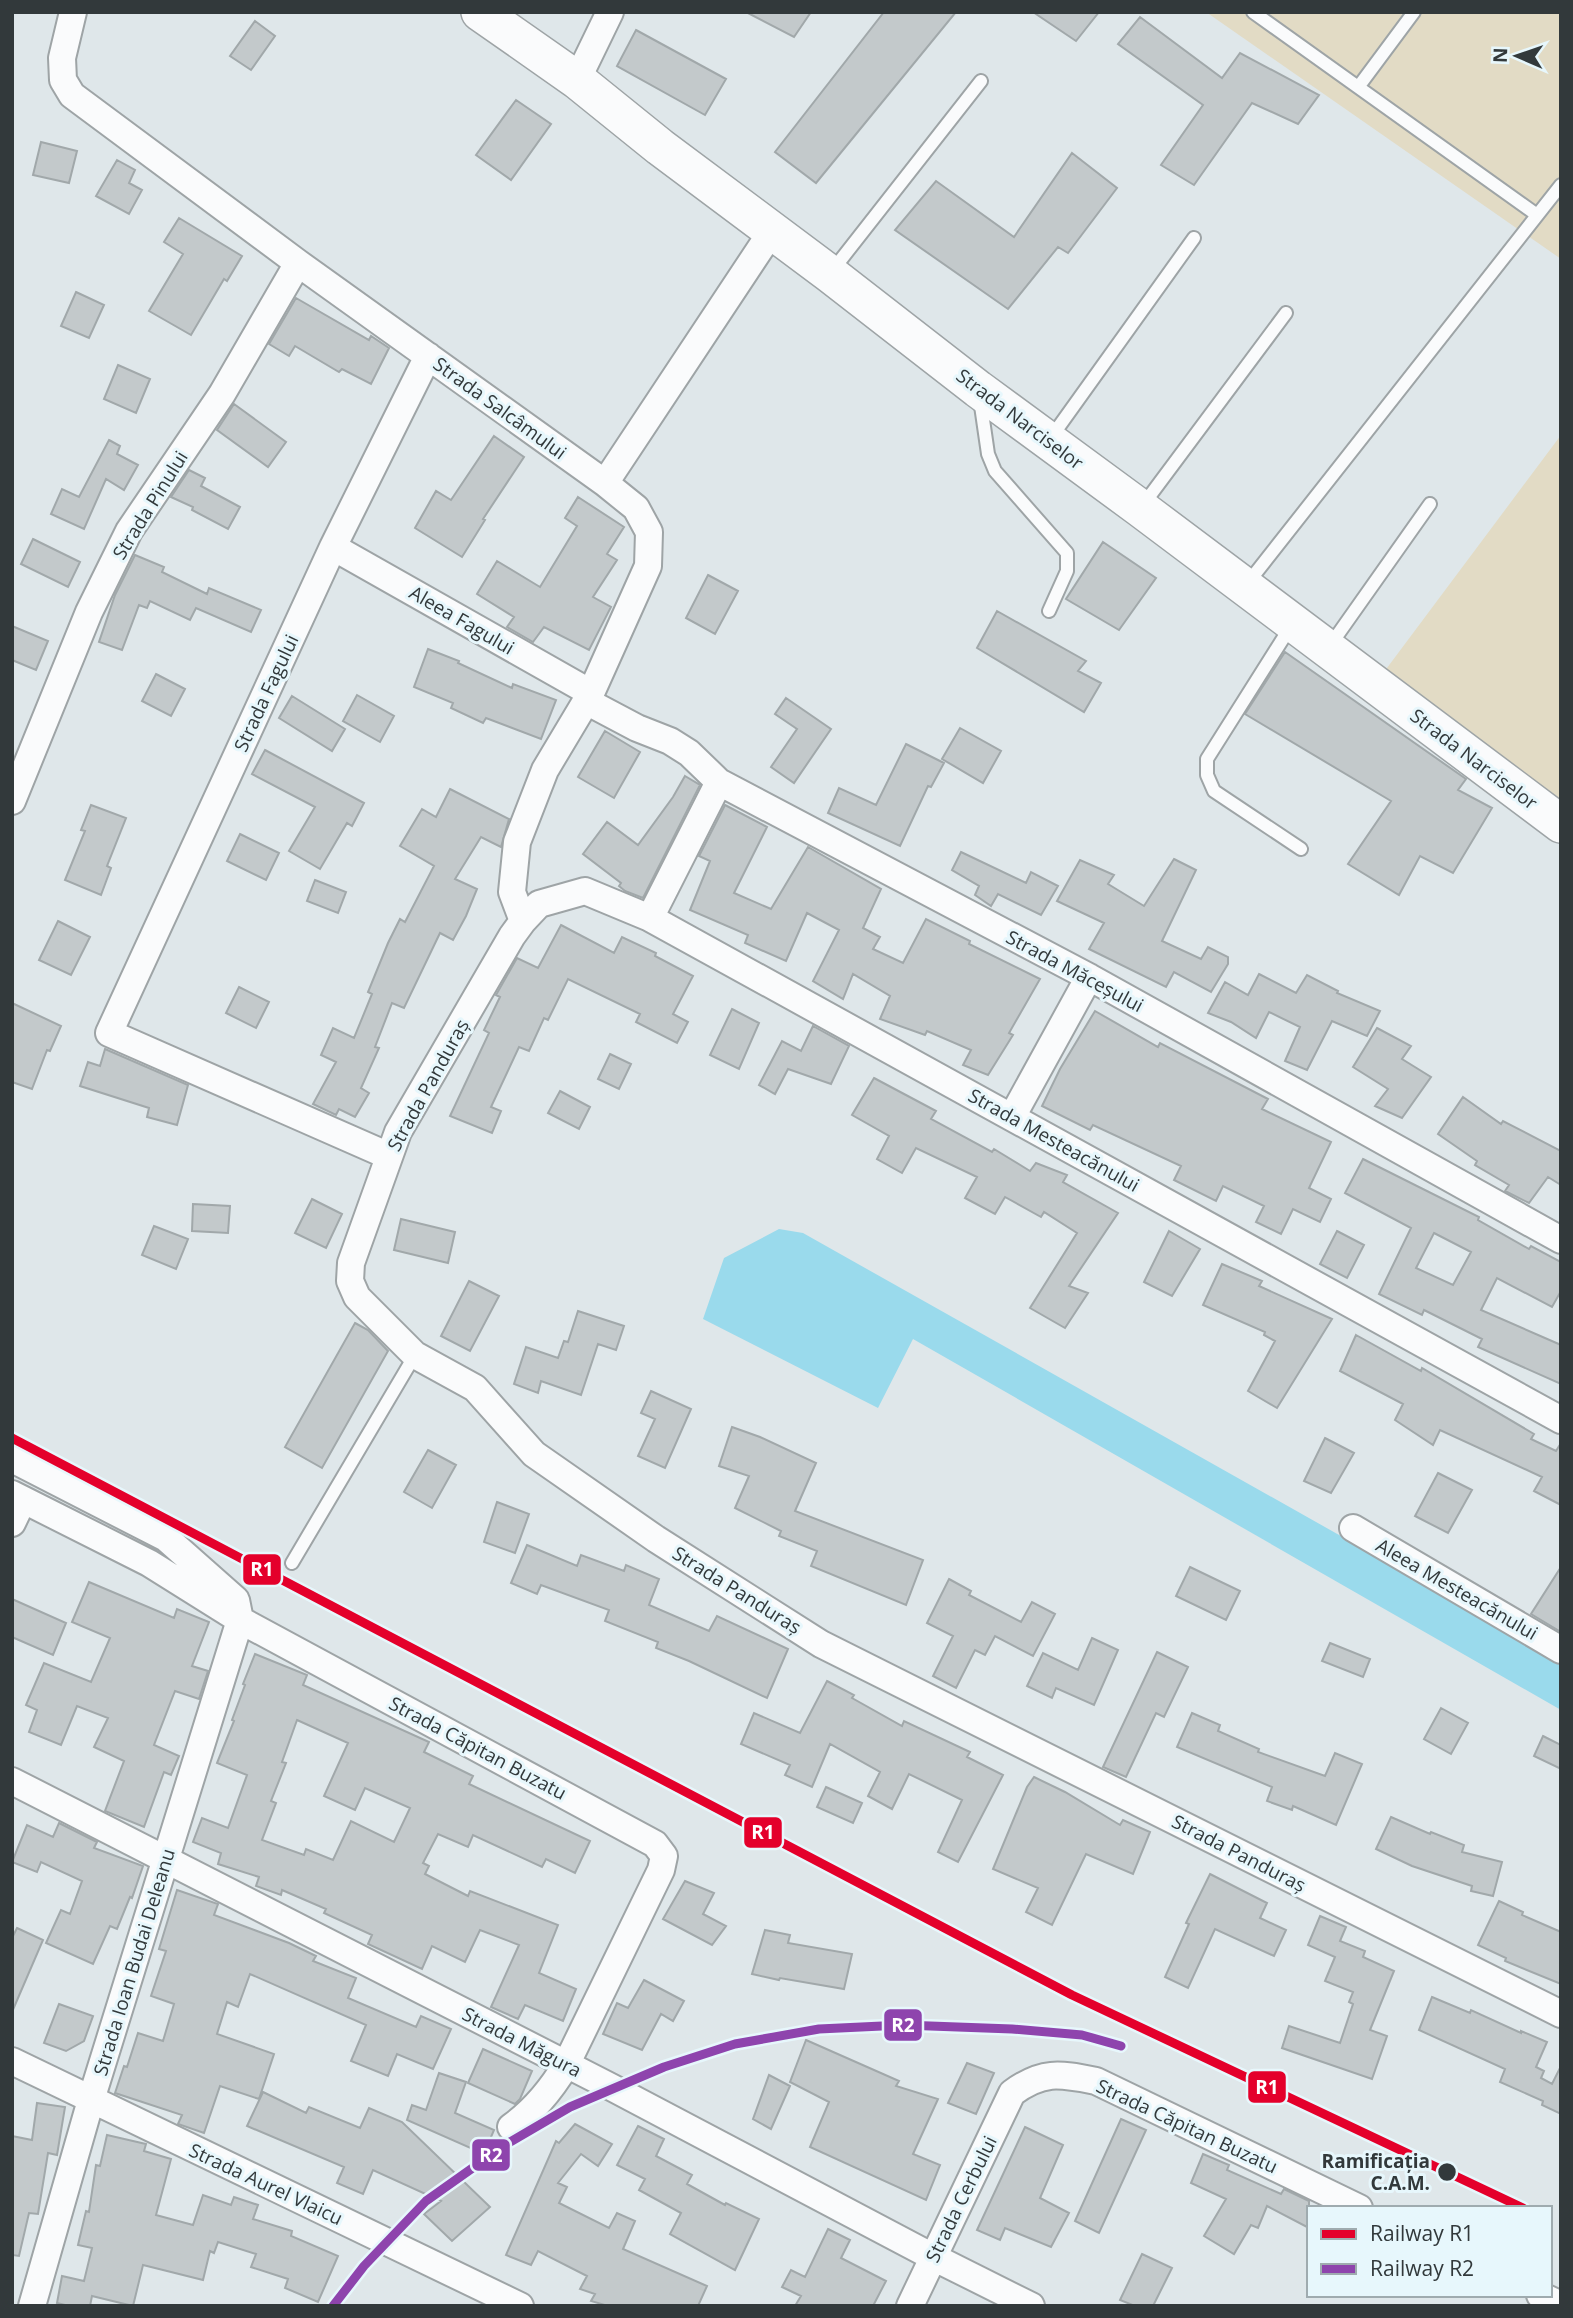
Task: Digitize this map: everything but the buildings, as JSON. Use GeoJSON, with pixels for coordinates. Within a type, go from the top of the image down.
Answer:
{"type":"FeatureCollection","features":[{"type":"Feature","properties":{"kind":"main road","name":"Strada Narciselor"},"geometry":{"type":"LineString","coordinates":[[480,12],[577,80],[660,148],[830,274],[978,389],[1561,824]]}},
{"type":"Feature","properties":{"kind":"street","name":"Strada Salcâmului"},"geometry":{"type":"LineString","coordinates":[[73,12],[62,58],[63,80],[72,95],[298,263],[605,483],[636,508],[649,532],[648,566],[588,697],[545,770],[517,842],[512,892],[531,912]]}},
{"type":"Feature","properties":{"kind":"street"},"geometry":{"type":"LineString","coordinates":[[577,80],[610,12]]}},
{"type":"Feature","properties":{"kind":"street"},"geometry":{"type":"LineString","coordinates":[[605,483],[772,231]]}},
{"type":"Feature","properties":{"kind":"street","name":"Strada Pinului"},"geometry":{"type":"LineString","coordinates":[[12,801],[89,612],[129,531],[222,394],[298,263]]}},
{"type":"Feature","properties":{"kind":"street","name":"Strada Fagului"},"geometry":{"type":"LineString","coordinates":[[389,1156],[109,1033],[333,547],[428,356]]}},
{"type":"Feature","properties":{"kind":"street","name":"Aleea Fagului"},"geometry":{"type":"LineString","coordinates":[[333,547],[637,728],[670,741],[689,753],[719,782]]}},
{"type":"Feature","properties":{"kind":"street"},"geometry":{"type":"LineString","coordinates":[[650,918],[719,782]]}},
{"type":"Feature","properties":{"kind":"street","name":"Strada Măceșului"},"geometry":{"type":"LineString","coordinates":[[719,782],[1089,977],[1561,1240]]}},
{"type":"Feature","properties":{"kind":"street","name":"Strada Mesteacănului"},"geometry":{"type":"LineString","coordinates":[[531,912],[585,891],[650,918],[1561,1420]]}},
{"type":"Feature","properties":{"kind":"street","name":"Strada Panduraș"},"geometry":{"type":"LineString","coordinates":[[531,912],[512,936],[398,1132],[351,1263],[351,1281],[357,1297],[415,1355],[475,1388],[534,1454],[553,1469],[656,1539],[821,1644],[1561,2014]]}},
{"type":"Feature","properties":{"kind":"street"},"geometry":{"type":"LineString","coordinates":[[1012,1117],[1089,977]]}},
{"type":"Feature","properties":{"kind":"street"},"geometry":{"type":"LineString","coordinates":[[12,1459],[166,1538],[236,1600],[240,1620]]}},
{"type":"Feature","properties":{"kind":"street","name":"Strada Căpitan Buzatu"},"geometry":{"type":"LineString","coordinates":[[16,1506],[149,1563],[240,1620],[655,1844],[664,1856],[661,1870],[566,2065],[551,2091],[511,2127]]}},
{"type":"Feature","properties":{"kind":"street","name":"Aleea Mesteacănului"},"geometry":{"type":"LineString","coordinates":[[1353,1528],[1561,1650]]}},
{"type":"Feature","properties":{"kind":"street","name":"Strada Ioan Budai Deleanu"},"geometry":{"type":"LineString","coordinates":[[32,2306],[91,2101],[240,1620]]}},
{"type":"Feature","properties":{"kind":"street","name":"Strada Măgura"},"geometry":{"type":"LineString","coordinates":[[12,1781],[1031,2306]]}},
{"type":"Feature","properties":{"kind":"street","name":"Strada Aurel Vlaicu"},"geometry":{"type":"LineString","coordinates":[[12,2061],[520,2306]]}},
{"type":"Feature","properties":{"kind":"street","name":"Strada Căpitan Buzatu"},"geometry":{"type":"LineString","coordinates":[[1012,2093],[1028,2081],[1045,2075],[1064,2075],[1096,2081],[1355,2206]]}},
{"type":"Feature","properties":{"kind":"street","name":"Strada Cerbului"},"geometry":{"type":"LineString","coordinates":[[910,2306],[1012,2093]]}},
{"type":"Feature","properties":{"kind":"street"},"geometry":{"type":"LineString","coordinates":[[1544,2297],[1561,2305]]}},
{"type":"Feature","properties":{"kind":"lane"},"geometry":{"type":"LineString","coordinates":[[1253,12],[1537,215]]}},
{"type":"Feature","properties":{"kind":"lane"},"geometry":{"type":"LineString","coordinates":[[1359,86],[1413,12]]}},
{"type":"Feature","properties":{"kind":"lane"},"geometry":{"type":"LineString","coordinates":[[830,274],[981,81]]}},
{"type":"Feature","properties":{"kind":"lane"},"geometry":{"type":"LineString","coordinates":[[1245,587],[1561,185]]}},
{"type":"Feature","properties":{"kind":"lane"},"geometry":{"type":"LineString","coordinates":[[1049,441],[1194,238]]}},
{"type":"Feature","properties":{"kind":"lane"},"geometry":{"type":"LineString","coordinates":[[1140,508],[1286,313]]}},
{"type":"Feature","properties":{"kind":"lane"},"geometry":{"type":"LineString","coordinates":[[978,389],[988,454],[995,471],[1067,553],[1067,570],[1049,611]]}},
{"type":"Feature","properties":{"kind":"lane"},"geometry":{"type":"LineString","coordinates":[[1328,649],[1430,504]]}},
{"type":"Feature","properties":{"kind":"lane"},"geometry":{"type":"LineString","coordinates":[[1293,623],[1208,759],[1206,775],[1214,791],[1301,849]]}},
{"type":"Feature","properties":{"kind":"lane"},"geometry":{"type":"LineString","coordinates":[[292,1563],[415,1355]]}},
{"type":"Feature","properties":{"kind":"shaded area"},"geometry":{"type":"Polygon","coordinates":[[[1206,12],[1561,12],[1561,259],[1206,12]]]}},
{"type":"Feature","properties":{"kind":"shaded area"},"geometry":{"type":"Polygon","coordinates":[[[1561,435],[1561,810],[1375,684],[1561,435]]]}},
{"type":"Feature","properties":{"kind":"water"},"geometry":{"type":"Polygon","coordinates":[[[779,1229],[803,1233],[1561,1660],[1561,1710],[913,1339],[878,1408],[703,1319],[724,1258],[779,1229]]]}},
{"type":"Feature","properties":{"kind":"rail line","name":"R1"},"geometry":{"type":"LineString","coordinates":[[12,1438],[1072,1995],[1519,2206]]}},
{"type":"Feature","properties":{"kind":"rail line","name":"R2"},"geometry":{"type":"LineString","coordinates":[[333,2306],[364,2266],[426,2201],[505,2145],[570,2107],[664,2067],[735,2044],[819,2029],[903,2025],[1082,2035],[1121,2046]]}},
{"type":"Feature","properties":{"kind":"place","name":"Ramificația C.A.M."},"geometry":{"type":"Point","coordinates":[1447,2172]}}]}
